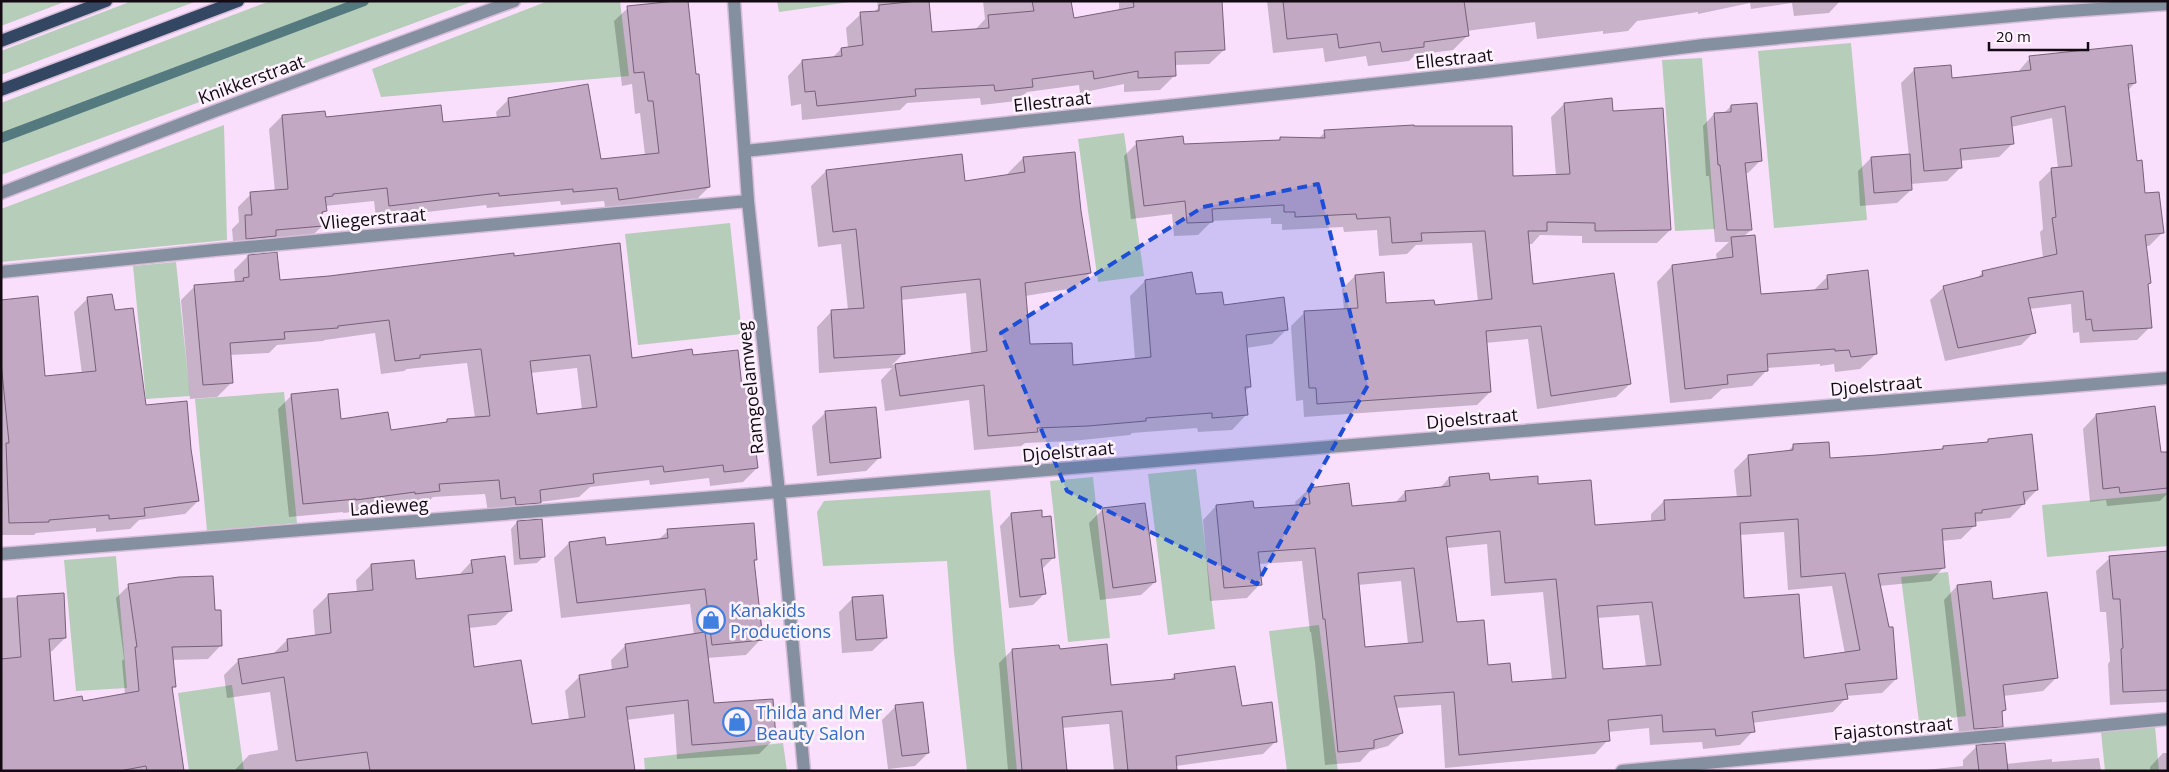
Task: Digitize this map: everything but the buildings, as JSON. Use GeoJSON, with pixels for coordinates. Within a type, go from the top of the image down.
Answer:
{"type":"FeatureCollection","features":[{"type":"Feature","properties":{"kind":"main road"},"geometry":{"type":"LineString","coordinates":[[1,41],[106,1]]}},
{"type":"Feature","properties":{"kind":"main road"},"geometry":{"type":"LineString","coordinates":[[1,90],[238,1]]}},
{"type":"Feature","properties":{"kind":"street","name":"Knikkerstraat"},"geometry":{"type":"LineString","coordinates":[[1,193],[215,111],[514,1]]}},
{"type":"Feature","properties":{"kind":"street","name":"Ramgoelamweg"},"geometry":{"type":"LineString","coordinates":[[734,1],[748,201],[779,492],[804,771]]}},
{"type":"Feature","properties":{"kind":"street","name":"Ellestraat"},"geometry":{"type":"LineString","coordinates":[[745,151],[1485,72],[1704,45],[2055,12],[2168,4]]}},
{"type":"Feature","properties":{"kind":"street","name":"Vliegerstraat"},"geometry":{"type":"LineString","coordinates":[[1,272],[215,250],[748,201]]}},
{"type":"Feature","properties":{"kind":"street","name":"Djoelstraat"},"geometry":{"type":"LineString","coordinates":[[779,492],[2168,378]]}},
{"type":"Feature","properties":{"kind":"street","name":"Ladieweg"},"geometry":{"type":"LineString","coordinates":[[1,554],[779,492]]}},
{"type":"Feature","properties":{"kind":"street","name":"Fajastonstraat"},"geometry":{"type":"LineString","coordinates":[[1622,771],[2168,719]]}},
{"type":"Feature","properties":{"kind":"highlighted area"},"geometry":{"type":"Polygon","coordinates":[[[1318,184],[1368,385],[1257,584],[1067,491],[1001,333],[1203,207],[1318,184]]]}},
{"type":"Feature","properties":{"kind":"green space"},"geometry":{"type":"Polygon","coordinates":[[[1,1],[67,1],[1,26],[1,1]]]}},
{"type":"Feature","properties":{"kind":"green space"},"geometry":{"type":"Polygon","coordinates":[[[132,1],[197,1],[1,75],[1,51],[132,1]]]}},
{"type":"Feature","properties":{"kind":"green space"},"geometry":{"type":"Polygon","coordinates":[[[270,1],[474,1],[1,175],[1,103],[270,1]]]}},
{"type":"Feature","properties":{"kind":"green space"},"geometry":{"type":"Polygon","coordinates":[[[548,1],[620,1],[629,76],[381,97],[372,69],[548,1]]]}},
{"type":"Feature","properties":{"kind":"green space"},"geometry":{"type":"Polygon","coordinates":[[[777,1],[857,1],[779,12],[777,1]]]}},
{"type":"Feature","properties":{"kind":"green space"},"geometry":{"type":"Polygon","coordinates":[[[1851,43],[1867,220],[1774,228],[1758,51],[1851,43]]]}},
{"type":"Feature","properties":{"kind":"green space"},"geometry":{"type":"Polygon","coordinates":[[[1702,58],[1715,229],[1675,231],[1662,60],[1702,58]]]}},
{"type":"Feature","properties":{"kind":"green space"},"geometry":{"type":"Polygon","coordinates":[[[224,125],[227,240],[1,262],[1,209],[224,125]]]}},
{"type":"Feature","properties":{"kind":"green space"},"geometry":{"type":"Polygon","coordinates":[[[1124,133],[1144,276],[1098,282],[1078,139],[1124,133]]]}},
{"type":"Feature","properties":{"kind":"green space"},"geometry":{"type":"Polygon","coordinates":[[[730,223],[742,334],[638,345],[625,234],[730,223]]]}},
{"type":"Feature","properties":{"kind":"green space"},"geometry":{"type":"Polygon","coordinates":[[[176,262],[190,396],[146,399],[133,266],[176,262]]]}},
{"type":"Feature","properties":{"kind":"green space"},"geometry":{"type":"Polygon","coordinates":[[[284,392],[297,523],[207,531],[195,399],[284,392]]]}},
{"type":"Feature","properties":{"kind":"green space"},"geometry":{"type":"Polygon","coordinates":[[[1196,469],[1215,629],[1168,635],[1148,474],[1196,469]]]}},
{"type":"Feature","properties":{"kind":"green space"},"geometry":{"type":"Polygon","coordinates":[[[1093,477],[1110,638],[1068,642],[1050,481],[1093,477]]]}},
{"type":"Feature","properties":{"kind":"green space"},"geometry":{"type":"Polygon","coordinates":[[[990,490],[1017,771],[967,771],[954,652],[947,561],[823,566],[817,512],[824,501],[990,490]]]}},
{"type":"Feature","properties":{"kind":"green space"},"geometry":{"type":"Polygon","coordinates":[[[2168,493],[2168,546],[2047,557],[2042,505],[2168,493]]]}},
{"type":"Feature","properties":{"kind":"green space"},"geometry":{"type":"Polygon","coordinates":[[[116,556],[127,688],[76,691],[64,560],[116,556]]]}},
{"type":"Feature","properties":{"kind":"green space"},"geometry":{"type":"Polygon","coordinates":[[[1948,572],[1966,716],[1919,722],[1901,577],[1948,572]]]}},
{"type":"Feature","properties":{"kind":"green space"},"geometry":{"type":"Polygon","coordinates":[[[1319,625],[1338,771],[1287,771],[1269,631],[1319,625]]]}},
{"type":"Feature","properties":{"kind":"green space"},"geometry":{"type":"Polygon","coordinates":[[[232,685],[244,771],[189,771],[178,693],[232,685]]]}},
{"type":"Feature","properties":{"kind":"green space"},"geometry":{"type":"Polygon","coordinates":[[[2155,726],[2159,771],[2105,771],[2101,732],[2155,726]]]}},
{"type":"Feature","properties":{"kind":"green space"},"geometry":{"type":"Polygon","coordinates":[[[783,743],[787,771],[645,771],[644,758],[783,743]]]}},
{"type":"Feature","properties":{"kind":"waterway"},"geometry":{"type":"LineString","coordinates":[[1,138],[364,1]]}},
{"type":"Feature","properties":{"kind":"place","name":"Kanakids Productions"},"geometry":{"type":"Point","coordinates":[711,620]}},
{"type":"Feature","properties":{"kind":"place","name":"Thilda and Mer Beauty Salon"},"geometry":{"type":"Point","coordinates":[737,722]}}]}
